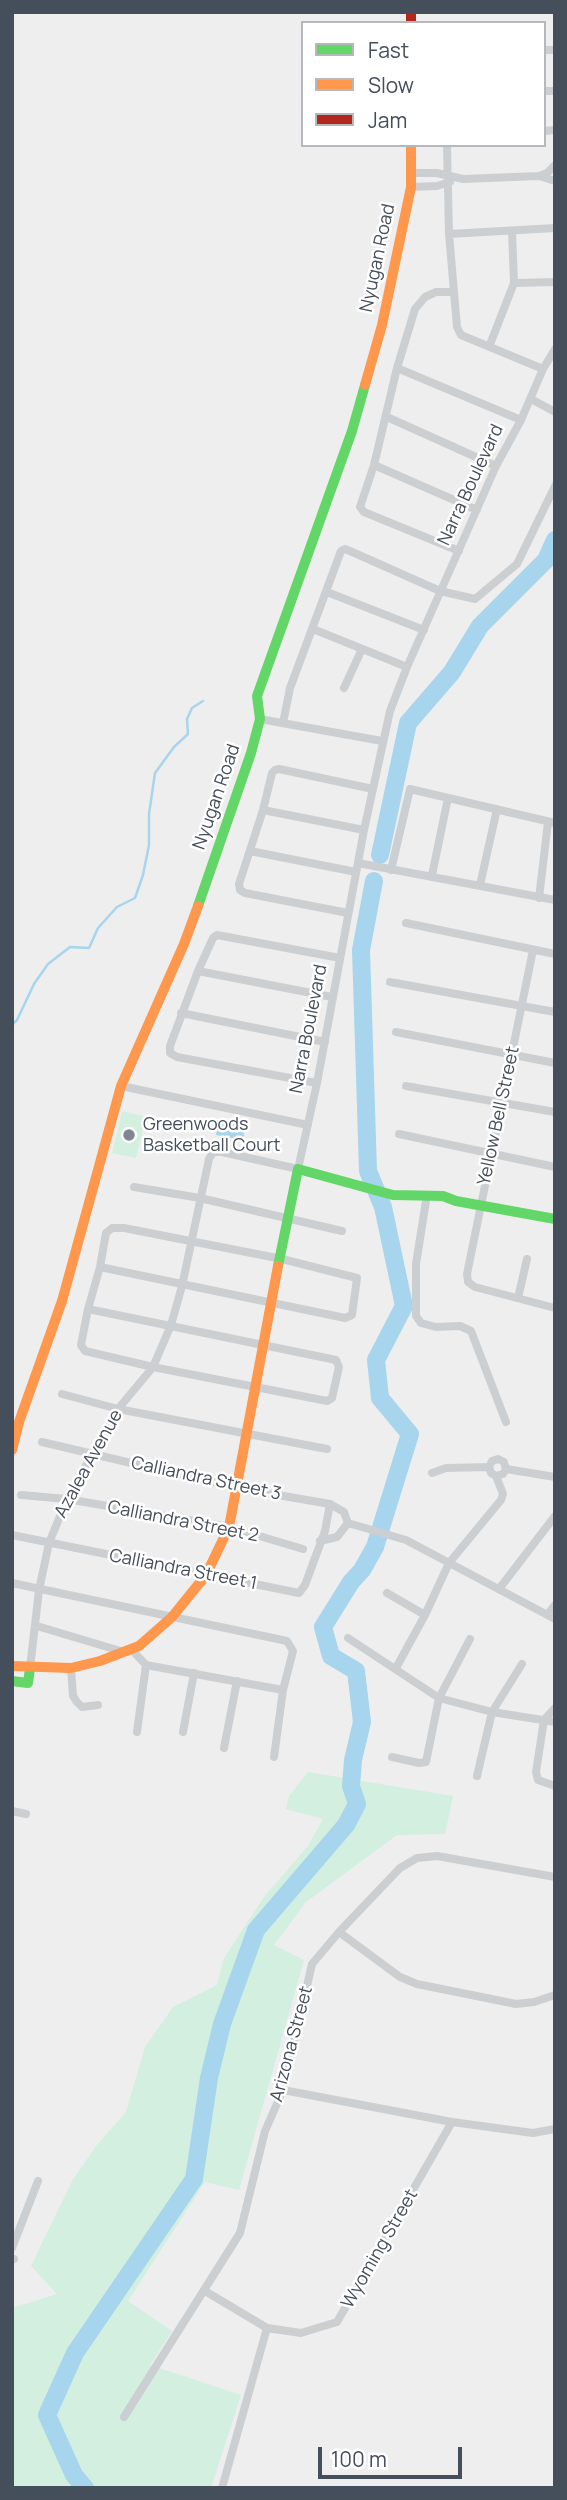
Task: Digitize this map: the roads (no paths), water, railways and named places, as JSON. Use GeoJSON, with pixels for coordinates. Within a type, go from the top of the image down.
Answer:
{"type":"FeatureCollection","features":[{"type":"Feature","properties":{"kind":"main road","name":"Nyugan Road"},"geometry":{"type":"LineString","coordinates":[[12,1450],[19,1422],[62,1301],[121,1086],[184,944],[251,753],[260,719],[257,696],[352,431],[382,326],[411,187],[411,147]]}},
{"type":"Feature","properties":{"kind":"main road"},"geometry":{"type":"LineString","coordinates":[[298,1169],[349,1184],[426,1201],[456,1201]]}},
{"type":"Feature","properties":{"kind":"main road","name":"Narra Boulevard"},"geometry":{"type":"LineString","coordinates":[[12,1666],[71,1668],[139,1646],[172,1617],[206,1575],[229,1527],[262,1344],[282,1259],[298,1169]]}},
{"type":"Feature","properties":{"kind":"main road"},"geometry":{"type":"LineString","coordinates":[[397,1194],[443,1196],[456,1201],[555,1219]]}},
{"type":"Feature","properties":{"kind":"main road"},"geometry":{"type":"LineString","coordinates":[[12,1681],[29,1683],[30,1668]]}},
{"type":"Feature","properties":{"kind":"street"},"geometry":{"type":"LineString","coordinates":[[447,147],[449,234],[457,327],[461,335],[543,369]]}},
{"type":"Feature","properties":{"kind":"street"},"geometry":{"type":"LineString","coordinates":[[539,176],[555,165]]}},
{"type":"Feature","properties":{"kind":"street"},"geometry":{"type":"LineString","coordinates":[[411,173],[437,173],[448,179]]}},
{"type":"Feature","properties":{"kind":"street"},"geometry":{"type":"LineString","coordinates":[[411,187],[437,186],[448,179],[463,178],[539,176],[555,181]]}},
{"type":"Feature","properties":{"kind":"street"},"geometry":{"type":"LineString","coordinates":[[449,234],[555,228]]}},
{"type":"Feature","properties":{"kind":"street"},"geometry":{"type":"LineString","coordinates":[[489,347],[514,283],[512,231]]}},
{"type":"Feature","properties":{"kind":"street"},"geometry":{"type":"LineString","coordinates":[[514,283],[555,282]]}},
{"type":"Feature","properties":{"kind":"street"},"geometry":{"type":"LineString","coordinates":[[453,292],[436,292],[425,297],[415,309],[397,368],[374,465],[360,507],[364,512],[459,551]]}},
{"type":"Feature","properties":{"kind":"street","name":"Narra Boulevard"},"geometry":{"type":"LineString","coordinates":[[298,1169],[390,711],[496,466],[522,420],[543,369],[555,349]]}},
{"type":"Feature","properties":{"kind":"street"},"geometry":{"type":"LineString","coordinates":[[397,368],[522,420]]}},
{"type":"Feature","properties":{"kind":"street"},"geometry":{"type":"LineString","coordinates":[[531,399],[555,412]]}},
{"type":"Feature","properties":{"kind":"street"},"geometry":{"type":"LineString","coordinates":[[387,417],[496,466]]}},
{"type":"Feature","properties":{"kind":"street"},"geometry":{"type":"LineString","coordinates":[[374,465],[477,510]]}},
{"type":"Feature","properties":{"kind":"street"},"geometry":{"type":"LineString","coordinates":[[283,723],[290,688],[341,551],[345,549],[440,591],[475,599],[517,564],[555,486]]}},
{"type":"Feature","properties":{"kind":"street"},"geometry":{"type":"LineString","coordinates":[[327,592],[424,630]]}},
{"type":"Feature","properties":{"kind":"street"},"geometry":{"type":"LineString","coordinates":[[313,629],[407,667]]}},
{"type":"Feature","properties":{"kind":"street"},"geometry":{"type":"LineString","coordinates":[[344,688],[362,649]]}},
{"type":"Feature","properties":{"kind":"street"},"geometry":{"type":"LineString","coordinates":[[260,719],[383,741]]}},
{"type":"Feature","properties":{"kind":"street"},"geometry":{"type":"LineString","coordinates":[[348,913],[245,893],[240,890],[239,884],[275,770],[373,789]]}},
{"type":"Feature","properties":{"kind":"street"},"geometry":{"type":"LineString","coordinates":[[391,870],[410,789],[552,822],[539,898]]}},
{"type":"Feature","properties":{"kind":"street"},"geometry":{"type":"LineString","coordinates":[[432,876],[448,798]]}},
{"type":"Feature","properties":{"kind":"street"},"geometry":{"type":"LineString","coordinates":[[480,886],[497,809]]}},
{"type":"Feature","properties":{"kind":"street"},"geometry":{"type":"LineString","coordinates":[[263,810],[364,830]]}},
{"type":"Feature","properties":{"kind":"street"},"geometry":{"type":"LineString","coordinates":[[250,851],[357,868],[432,876],[555,900]]}},
{"type":"Feature","properties":{"kind":"street"},"geometry":{"type":"LineString","coordinates":[[406,923],[555,954]]}},
{"type":"Feature","properties":{"kind":"street"},"geometry":{"type":"LineString","coordinates":[[317,1083],[177,1057],[170,1053],[170,1046],[198,971],[213,938],[217,935],[340,958]]}},
{"type":"Feature","properties":{"kind":"street","name":"Yellow Bell Street"},"geometry":{"type":"LineString","coordinates":[[517,1297],[475,1287],[468,1282],[467,1274],[533,950]]}},
{"type":"Feature","properties":{"kind":"street"},"geometry":{"type":"LineString","coordinates":[[198,971],[332,997]]}},
{"type":"Feature","properties":{"kind":"street"},"geometry":{"type":"LineString","coordinates":[[390,982],[555,1012]]}},
{"type":"Feature","properties":{"kind":"street"},"geometry":{"type":"LineString","coordinates":[[181,1013],[325,1042]]}},
{"type":"Feature","properties":{"kind":"street"},"geometry":{"type":"LineString","coordinates":[[396,1032],[555,1063]]}},
{"type":"Feature","properties":{"kind":"street"},"geometry":{"type":"LineString","coordinates":[[121,1086],[308,1125]]}},
{"type":"Feature","properties":{"kind":"street"},"geometry":{"type":"LineString","coordinates":[[406,1086],[555,1112]]}},
{"type":"Feature","properties":{"kind":"street"},"geometry":{"type":"LineString","coordinates":[[399,1134],[555,1167]]}},
{"type":"Feature","properties":{"kind":"street","name":"Azalea Avenue"},"geometry":{"type":"LineString","coordinates":[[30,1668],[37,1626],[39,1590],[49,1543],[67,1499],[118,1409],[152,1367],[171,1325],[209,1159],[214,1152],[298,1169]]}},
{"type":"Feature","properties":{"kind":"street"},"geometry":{"type":"LineString","coordinates":[[134,1187],[200,1198],[342,1231]]}},
{"type":"Feature","properties":{"kind":"street"},"geometry":{"type":"LineString","coordinates":[[426,1201],[416,1264],[416,1316],[421,1324],[436,1327],[460,1326],[471,1331],[506,1422]]}},
{"type":"Feature","properties":{"kind":"street"},"geometry":{"type":"LineString","coordinates":[[88,1309],[336,1360],[339,1363],[330,1400],[152,1367],[82,1348],[88,1309],[106,1233],[112,1228],[282,1259],[357,1278],[352,1315],[349,1318],[182,1286],[100,1267]]}},
{"type":"Feature","properties":{"kind":"street"},"geometry":{"type":"LineString","coordinates":[[527,1259],[517,1297],[555,1308]]}},
{"type":"Feature","properties":{"kind":"street"},"geometry":{"type":"LineString","coordinates":[[62,1394],[118,1409],[327,1449]]}},
{"type":"Feature","properties":{"kind":"street","name":"Calliandra Street 3"},"geometry":{"type":"LineString","coordinates":[[42,1442],[237,1488],[330,1504]]}},
{"type":"Feature","properties":{"kind":"street"},"geometry":{"type":"LineString","coordinates":[[396,1668],[449,1563],[503,1494],[489,1467],[492,1461],[498,1459],[505,1462],[506,1469],[503,1474],[496,1476]]}},
{"type":"Feature","properties":{"kind":"street"},"geometry":{"type":"LineString","coordinates":[[432,1473],[446,1468],[489,1467]]}},
{"type":"Feature","properties":{"kind":"street"},"geometry":{"type":"LineString","coordinates":[[506,1469],[555,1477]]}},
{"type":"Feature","properties":{"kind":"street","name":"Calliandra Street 2"},"geometry":{"type":"LineString","coordinates":[[21,1495],[67,1499],[229,1527],[303,1549]]}},
{"type":"Feature","properties":{"kind":"street"},"geometry":{"type":"LineString","coordinates":[[320,1541],[330,1504],[344,1512],[350,1524],[406,1540],[551,1617],[555,1605]]}},
{"type":"Feature","properties":{"kind":"street"},"geometry":{"type":"LineString","coordinates":[[499,1589],[555,1516]]}},
{"type":"Feature","properties":{"kind":"street"},"geometry":{"type":"LineString","coordinates":[[320,1541],[337,1536],[350,1524]]}},
{"type":"Feature","properties":{"kind":"street","name":"Calliandra Street 1"},"geometry":{"type":"LineString","coordinates":[[12,1535],[299,1593],[305,1585],[320,1541]]}},
{"type":"Feature","properties":{"kind":"street"},"geometry":{"type":"LineString","coordinates":[[12,1583],[287,1641],[293,1651],[283,1690],[274,1757]]}},
{"type":"Feature","properties":{"kind":"street"},"geometry":{"type":"LineString","coordinates":[[387,1593],[425,1615]]}},
{"type":"Feature","properties":{"kind":"street"},"geometry":{"type":"LineString","coordinates":[[37,1626],[128,1650],[146,1665],[283,1690]]}},
{"type":"Feature","properties":{"kind":"street"},"geometry":{"type":"LineString","coordinates":[[348,1638],[439,1699],[492,1712],[555,1722]]}},
{"type":"Feature","properties":{"kind":"street"},"geometry":{"type":"LineString","coordinates":[[392,1757],[426,1762],[439,1699],[470,1639]]}},
{"type":"Feature","properties":{"kind":"street"},"geometry":{"type":"LineString","coordinates":[[477,1776],[492,1712],[522,1664]]}},
{"type":"Feature","properties":{"kind":"street"},"geometry":{"type":"LineString","coordinates":[[137,1732],[146,1665]]}},
{"type":"Feature","properties":{"kind":"street"},"geometry":{"type":"LineString","coordinates":[[71,1668],[77,1702],[82,1707],[98,1705]]}},
{"type":"Feature","properties":{"kind":"street"},"geometry":{"type":"LineString","coordinates":[[183,1732],[194,1672]]}},
{"type":"Feature","properties":{"kind":"street"},"geometry":{"type":"LineString","coordinates":[[224,1748],[237,1681]]}},
{"type":"Feature","properties":{"kind":"street"},"geometry":{"type":"LineString","coordinates":[[555,1707],[544,1720],[536,1772],[538,1780],[555,1786]]}},
{"type":"Feature","properties":{"kind":"street"},"geometry":{"type":"LineString","coordinates":[[12,1811],[26,1814]]}},
{"type":"Feature","properties":{"kind":"street","name":"Arizona Street"},"geometry":{"type":"LineString","coordinates":[[124,2417],[240,2233],[265,2130],[283,2090],[312,1964],[400,1868],[417,1858],[437,1856],[555,1877]]}},
{"type":"Feature","properties":{"kind":"street"},"geometry":{"type":"LineString","coordinates":[[339,1932],[400,1977],[417,1984],[516,2004],[555,1995]]}},
{"type":"Feature","properties":{"kind":"street"},"geometry":{"type":"LineString","coordinates":[[283,2090],[452,2122],[533,2133],[555,2129]]}},
{"type":"Feature","properties":{"kind":"street","name":"Wyoming Street"},"geometry":{"type":"LineString","coordinates":[[205,2291],[267,2328],[301,2333],[337,2322],[452,2122]]}},
{"type":"Feature","properties":{"kind":"street"},"geometry":{"type":"LineString","coordinates":[[12,2248],[38,2181]]}},
{"type":"Feature","properties":{"kind":"street"},"geometry":{"type":"LineString","coordinates":[[222,2488],[267,2328]]}},
{"type":"Feature","properties":{"kind":"water"},"geometry":{"type":"Polygon","coordinates":[[[219,1120],[246,1125],[243,1140],[216,1135],[219,1120]]]}},
{"type":"Feature","properties":{"kind":"waterway"},"geometry":{"type":"LineString","coordinates":[[380,855],[408,723],[452,672],[480,626],[546,560],[555,540]]}},
{"type":"Feature","properties":{"kind":"waterway"},"geometry":{"type":"LineString","coordinates":[[12,1025],[48,964],[70,947],[89,948],[98,928],[117,907],[135,898],[149,845],[149,814],[155,773],[174,747],[188,734],[187,719],[192,708],[203,701]]}},
{"type":"Feature","properties":{"kind":"waterway"},"geometry":{"type":"LineString","coordinates":[[85,2488],[74,2475],[47,2415],[75,2353],[194,2179],[209,2078],[222,2024],[256,1930],[346,1825],[357,1804],[351,1786],[353,1760],[362,1722],[356,1671],[331,1656],[323,1627],[375,1547],[410,1434],[380,1398],[376,1360],[404,1306],[383,1207],[368,1171],[361,950],[374,881]]}},
{"type":"Feature","properties":{"kind":"place","name":"Greenwoods Basketball Court"},"geometry":{"type":"Point","coordinates":[129,1135]}}]}
